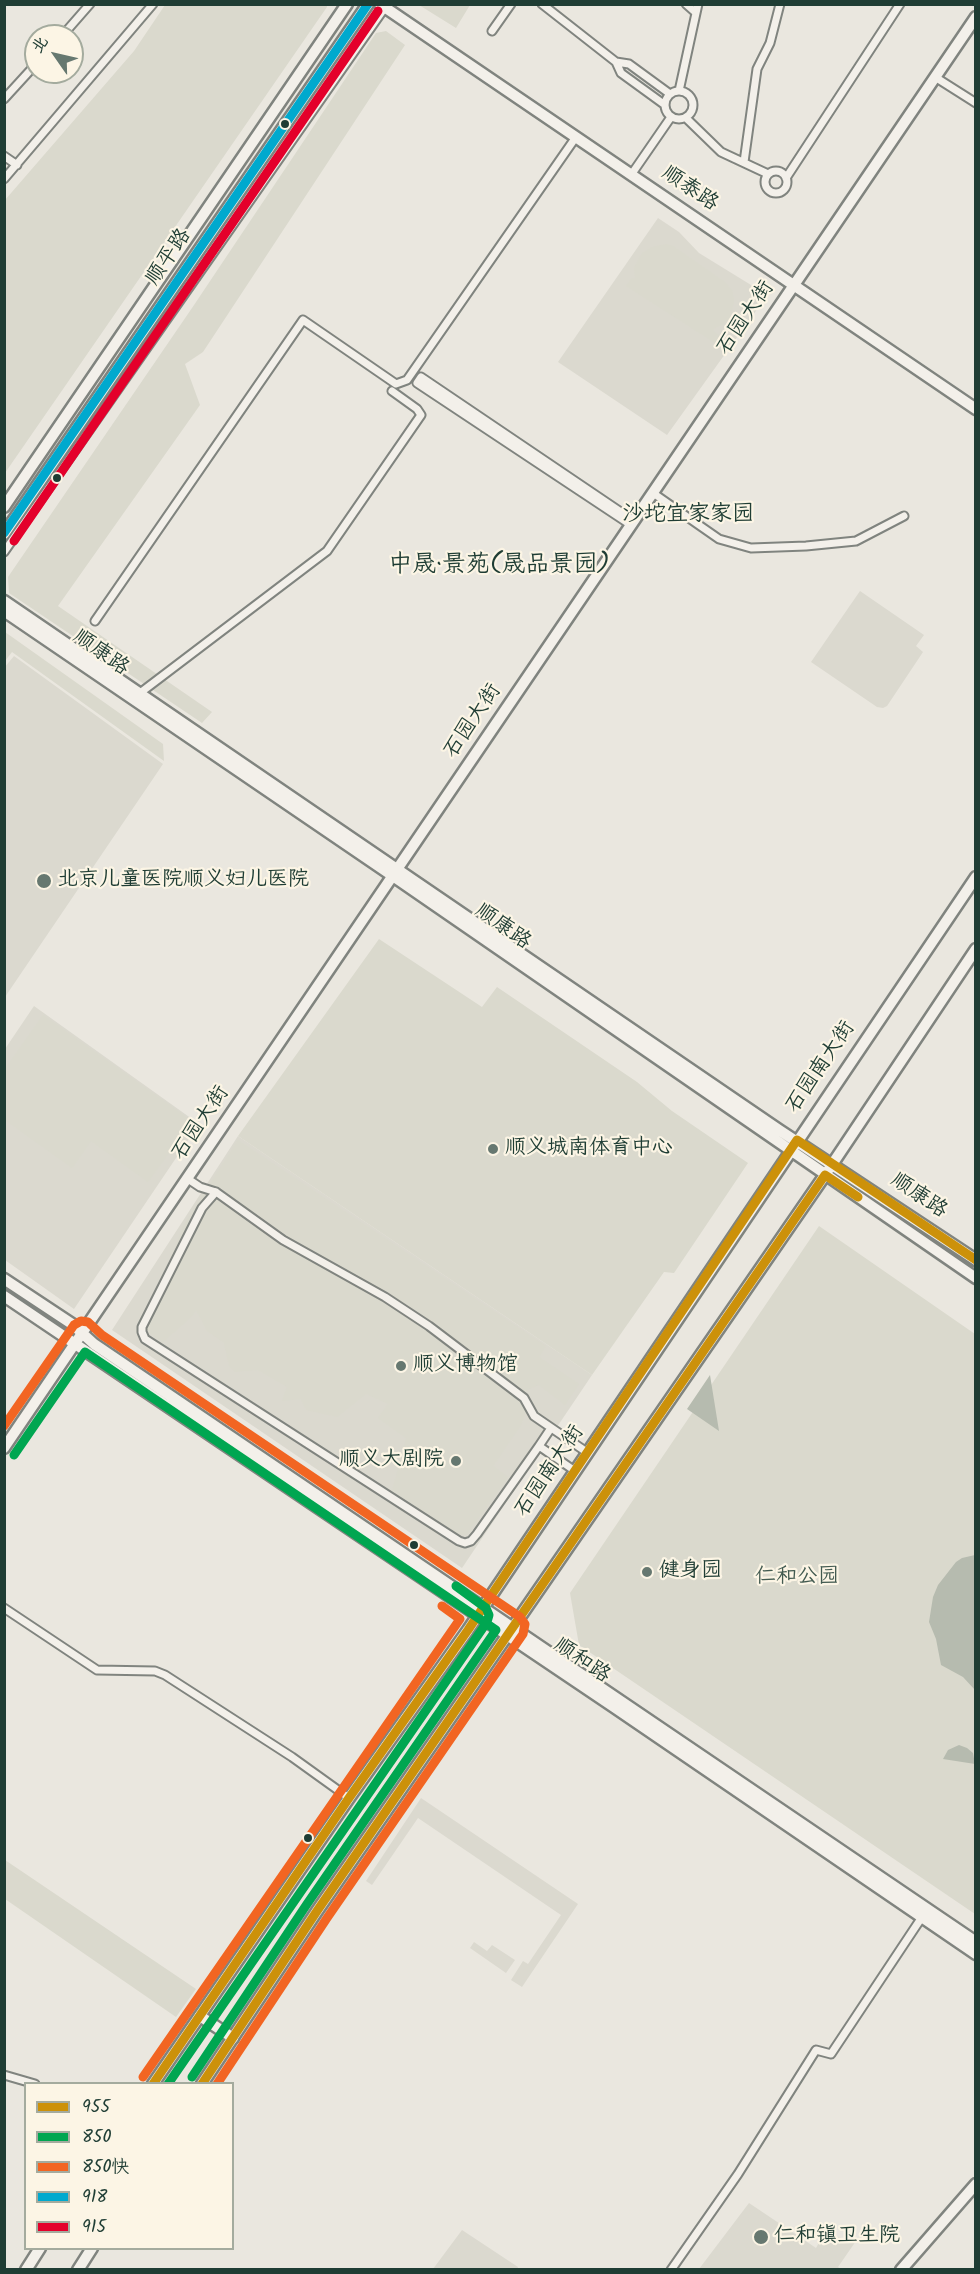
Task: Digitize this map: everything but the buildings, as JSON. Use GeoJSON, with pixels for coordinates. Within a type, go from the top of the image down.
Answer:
{"type":"FeatureCollection","features":[{"type":"Feature","properties":{"kind":"main road","name":"顺平路"},"geometry":{"type":"LineString","coordinates":[[4,507],[347,4]]}},
{"type":"Feature","properties":{"kind":"main road","name":"顺平路"},"geometry":{"type":"LineString","coordinates":[[4,534],[368,4]]}},
{"type":"Feature","properties":{"kind":"main road","name":"顺泰路"},"geometry":{"type":"LineString","coordinates":[[384,5],[975,409]]}},
{"type":"Feature","properties":{"kind":"main road","name":"石园大街"},"geometry":{"type":"LineString","coordinates":[[4,1448],[975,17]]}},
{"type":"Feature","properties":{"kind":"main road","name":"顺康路"},"geometry":{"type":"LineString","coordinates":[[4,601],[140,693],[975,1278]]}},
{"type":"Feature","properties":{"kind":"main road","name":"顺康路"},"geometry":{"type":"LineString","coordinates":[[4,611],[975,1260]]}},
{"type":"Feature","properties":{"kind":"main road","name":"石园南大街"},"geometry":{"type":"LineString","coordinates":[[154,2082],[480,1612],[975,878]]}},
{"type":"Feature","properties":{"kind":"main road"},"geometry":{"type":"LineString","coordinates":[[203,2082],[317,1911],[825,1174],[975,949]]}},
{"type":"Feature","properties":{"kind":"main road","name":"顺和路"},"geometry":{"type":"LineString","coordinates":[[4,1279],[480,1612]]}},
{"type":"Feature","properties":{"kind":"main road","name":"顺和路"},"geometry":{"type":"LineString","coordinates":[[4,1296],[510,1632],[924,1913],[975,1942]]}},
{"type":"Feature","properties":{"kind":"main road","name":"顺和路"},"geometry":{"type":"LineString","coordinates":[[924,1913],[975,1954]]}},
{"type":"Feature","properties":{"kind":"main road"},"geometry":{"type":"LineString","coordinates":[[200,2016],[233,2038]]}},
{"type":"Feature","properties":{"kind":"main road"},"geometry":{"type":"LineString","coordinates":[[901,2270],[975,2184]]}},
{"type":"Feature","properties":{"kind":"main road"},"geometry":{"type":"LineString","coordinates":[[26,2270],[39,2250]]}},
{"type":"Feature","properties":{"kind":"main road"},"geometry":{"type":"LineString","coordinates":[[78,2270],[91,2250]]}},
{"type":"Feature","properties":{"kind":"street"},"geometry":{"type":"LineString","coordinates":[[72,24],[90,4]]}},
{"type":"Feature","properties":{"kind":"street"},"geometry":{"type":"LineString","coordinates":[[4,179],[153,4]]}},
{"type":"Feature","properties":{"kind":"street"},"geometry":{"type":"LineString","coordinates":[[492,31],[511,4]]}},
{"type":"Feature","properties":{"kind":"street"},"geometry":{"type":"LineString","coordinates":[[542,4],[616,62],[621,73],[664,105],[671,117],[686,118],[692,112],[693,103],[688,94],[679,91],[670,94],[664,105]]}},
{"type":"Feature","properties":{"kind":"street"},"geometry":{"type":"LineString","coordinates":[[679,91],[697,8],[686,4]]}},
{"type":"Feature","properties":{"kind":"street"},"geometry":{"type":"LineString","coordinates":[[744,162],[757,69],[770,44],[780,4]]}},
{"type":"Feature","properties":{"kind":"street"},"geometry":{"type":"LineString","coordinates":[[768,174],[765,184],[767,189],[776,193],[785,188],[786,178],[900,4]]}},
{"type":"Feature","properties":{"kind":"street"},"geometry":{"type":"LineString","coordinates":[[4,552],[384,5]]}},
{"type":"Feature","properties":{"kind":"street"},"geometry":{"type":"LineString","coordinates":[[616,62],[629,64],[670,94]]}},
{"type":"Feature","properties":{"kind":"street"},"geometry":{"type":"LineString","coordinates":[[4,99],[24,77]]}},
{"type":"Feature","properties":{"kind":"street"},"geometry":{"type":"LineString","coordinates":[[935,77],[975,103]]}},
{"type":"Feature","properties":{"kind":"street"},"geometry":{"type":"LineString","coordinates":[[631,175],[671,117]]}},
{"type":"Feature","properties":{"kind":"street"},"geometry":{"type":"LineString","coordinates":[[686,118],[721,152],[768,174],[780,172],[786,178]]}},
{"type":"Feature","properties":{"kind":"street"},"geometry":{"type":"LineString","coordinates":[[95,621],[303,320],[396,384],[407,380],[576,137]]}},
{"type":"Feature","properties":{"kind":"street"},"geometry":{"type":"LineString","coordinates":[[4,156],[17,165]]}},
{"type":"Feature","properties":{"kind":"street"},"geometry":{"type":"LineString","coordinates":[[419,380],[633,523]]}},
{"type":"Feature","properties":{"kind":"street"},"geometry":{"type":"LineString","coordinates":[[140,693],[327,551],[421,415],[417,409],[392,391]]}},
{"type":"Feature","properties":{"kind":"street"},"geometry":{"type":"LineString","coordinates":[[653,493],[719,539],[751,548],[856,541],[904,516]]}},
{"type":"Feature","properties":{"kind":"street"},"geometry":{"type":"LineString","coordinates":[[187,1181],[216,1192],[283,1240],[385,1297],[429,1326],[524,1398],[534,1416],[588,1453]]}},
{"type":"Feature","properties":{"kind":"street"},"geometry":{"type":"LineString","coordinates":[[187,1181],[203,1196],[202,1208]]}},
{"type":"Feature","properties":{"kind":"street"},"geometry":{"type":"LineString","coordinates":[[216,1192],[202,1208],[142,1327],[145,1339],[449,1535],[465,1543],[471,1541],[477,1534],[551,1428]]}},
{"type":"Feature","properties":{"kind":"street"},"geometry":{"type":"LineString","coordinates":[[538,1446],[575,1471]]}},
{"type":"Feature","properties":{"kind":"street"},"geometry":{"type":"LineString","coordinates":[[4,1608],[97,1670],[155,1671],[165,1675],[292,1757],[349,1798]]}},
{"type":"Feature","properties":{"kind":"street"},"geometry":{"type":"LineString","coordinates":[[671,2270],[736,2176],[816,2050],[831,2054],[924,1913]]}},
{"type":"Feature","properties":{"kind":"street"},"geometry":{"type":"LineString","coordinates":[[4,2075],[28,2082]]}},
{"type":"Feature","properties":{"kind":"shaded area"},"geometry":{"type":"Polygon","coordinates":[[[658,218],[679,232],[699,253],[764,293],[763,301],[667,435],[558,362],[658,218]]]}},
{"type":"Feature","properties":{"kind":"shaded area"},"geometry":{"type":"Polygon","coordinates":[[[860,591],[924,635],[916,646],[923,652],[887,706],[883,708],[877,707],[811,662],[860,591]]]}},
{"type":"Feature","properties":{"kind":"shaded area","name":"北京儿童医院顺义妇儿医院"},"geometry":{"type":"Polygon","coordinates":[[[14,656],[163,764],[5,997],[4,668],[14,656]]]}},
{"type":"Feature","properties":{"kind":"shaded area"},"geometry":{"type":"Polygon","coordinates":[[[34,1006],[199,1124],[74,1309],[5,1260],[5,1049],[34,1006]]]}},
{"type":"Feature","properties":{"kind":"shaded area"},"geometry":{"type":"Polygon","coordinates":[[[238,1136],[592,1375],[462,1568],[112,1330],[238,1136]]]}},
{"type":"Feature","properties":{"kind":"shaded area"},"geometry":{"type":"Polygon","coordinates":[[[710,1375],[719,1431],[687,1409],[710,1375]]]}},
{"type":"Feature","properties":{"kind":"shaded area"},"geometry":{"type":"Polygon","coordinates":[[[976,1555],[975,1690],[963,1677],[941,1665],[936,1639],[929,1622],[933,1597],[938,1585],[956,1562],[976,1555]]]}},
{"type":"Feature","properties":{"kind":"shaded area"},"geometry":{"type":"Polygon","coordinates":[[[959,1745],[973,1753],[975,1764],[943,1759],[948,1750],[959,1745]]]}},
{"type":"Feature","properties":{"kind":"shaded area"},"geometry":{"type":"Polygon","coordinates":[[[421,1798],[578,1904],[522,1987],[511,1980],[523,1961],[528,1964],[561,1915],[418,1818],[372,1885],[366,1881],[421,1798]]]}},
{"type":"Feature","properties":{"kind":"shaded area"},"geometry":{"type":"Polygon","coordinates":[[[474,1942],[487,1951],[492,1945],[515,1960],[506,1973],[470,1948],[474,1942]]]}},
{"type":"Feature","properties":{"kind":"shaded area","name":"仁和镇卫生院"},"geometry":{"type":"Polygon","coordinates":[[[749,2203],[816,2248],[824,2234],[856,2241],[838,2267],[841,2269],[699,2269],[749,2203]]]}},
{"type":"Feature","properties":{"kind":"shaded area"},"geometry":{"type":"Polygon","coordinates":[[[462,2230],[518,2267],[517,2270],[433,2269],[462,2230]]]}},
{"type":"Feature","properties":{"kind":"green space"},"geometry":{"type":"Polygon","coordinates":[[[327,4],[327,7],[5,473],[5,200],[134,51],[165,5],[327,4]]]}},
{"type":"Feature","properties":{"kind":"green space"},"geometry":{"type":"Polygon","coordinates":[[[470,4],[456,28],[419,5],[470,4]]]}},
{"type":"Feature","properties":{"kind":"green space"},"geometry":{"type":"Polygon","coordinates":[[[386,31],[405,45],[203,352],[185,364],[200,405],[58,606],[212,712],[202,723],[9,593],[8,577],[376,33],[386,31]]]}},
{"type":"Feature","properties":{"kind":"green space"},"geometry":{"type":"Polygon","coordinates":[[[666,244],[673,246],[725,282],[733,292],[734,302],[730,318],[712,330],[720,336],[715,343],[626,286],[632,278],[635,279],[634,268],[642,253],[652,247],[666,244]]]}},
{"type":"Feature","properties":{"kind":"green space"},"geometry":{"type":"Polygon","coordinates":[[[5,632],[163,744],[164,761],[12,652],[5,661],[5,632]]]}},
{"type":"Feature","properties":{"kind":"green space","name":"顺义城南体育中心"},"geometry":{"type":"Polygon","coordinates":[[[379,939],[482,1007],[497,987],[637,1082],[672,1111],[748,1163],[674,1273],[664,1272],[592,1375],[238,1136],[379,939]]]}},
{"type":"Feature","properties":{"kind":"green space"},"geometry":{"type":"Polygon","coordinates":[[[43,1015],[192,1121],[148,1182],[91,1141],[72,1168],[5,1120],[5,1069],[43,1015]]]}},
{"type":"Feature","properties":{"kind":"green space"},"geometry":{"type":"Polygon","coordinates":[[[238,1140],[546,1346],[539,1357],[579,1384],[565,1405],[539,1385],[525,1391],[522,1402],[526,1411],[521,1425],[493,1466],[508,1477],[466,1535],[460,1535],[392,1491],[406,1438],[378,1418],[388,1404],[366,1394],[337,1417],[306,1410],[301,1399],[282,1401],[287,1387],[258,1370],[235,1372],[229,1366],[224,1343],[207,1331],[196,1310],[163,1342],[146,1331],[183,1226],[238,1140]]]}},
{"type":"Feature","properties":{"kind":"green space","name":"仁和公园"},"geometry":{"type":"Polygon","coordinates":[[[819,1226],[975,1334],[975,1914],[579,1645],[570,1593],[819,1226]]]}},
{"type":"Feature","properties":{"kind":"green space"},"geometry":{"type":"Polygon","coordinates":[[[5,1860],[196,1989],[176,2017],[5,1899],[5,1860]]]}},
{"type":"Feature","properties":{"kind":"transit line","name":"918"},"geometry":{"type":"LineString","coordinates":[[4,533],[368,4]]}},
{"type":"Feature","properties":{"kind":"transit line","name":"915"},"geometry":{"type":"LineString","coordinates":[[14,541],[378,11]]}},
{"type":"Feature","properties":{"kind":"transit line","name":"955"},"geometry":{"type":"LineString","coordinates":[[154,2082],[349,1798],[468,1630],[797,1140],[976,1260]]}},
{"type":"Feature","properties":{"kind":"transit line","name":"955"},"geometry":{"type":"LineString","coordinates":[[203,2082],[317,1911],[825,1175],[858,1197]]}},
{"type":"Feature","properties":{"kind":"transit line","name":"850快"},"geometry":{"type":"LineString","coordinates":[[4,1426],[74,1325],[81,1321],[88,1322],[102,1335],[520,1617],[525,1624],[523,1634],[327,1918],[218,2082]]}},
{"type":"Feature","properties":{"kind":"transit line","name":"850"},"geometry":{"type":"LineString","coordinates":[[14,1455],[85,1352],[496,1630],[307,1904],[192,2077]]}},
{"type":"Feature","properties":{"kind":"transit line","name":"850"},"geometry":{"type":"LineString","coordinates":[[169,2082],[487,1622],[489,1615],[486,1608],[456,1586]]}},
{"type":"Feature","properties":{"kind":"transit line","name":"850快"},"geometry":{"type":"LineString","coordinates":[[143,2077],[460,1619],[442,1606]]}},
{"type":"Feature","properties":{"kind":"place","name":"北京儿童医院顺义妇儿医院"},"geometry":{"type":"Point","coordinates":[44,881]}},
{"type":"Feature","properties":{"kind":"place","name":"顺义城南体育中心"},"geometry":{"type":"Point","coordinates":[493,1149]}},
{"type":"Feature","properties":{"kind":"place","name":"顺义博物馆"},"geometry":{"type":"Point","coordinates":[401,1366]}},
{"type":"Feature","properties":{"kind":"place","name":"顺义大剧院"},"geometry":{"type":"Point","coordinates":[456,1461]}},
{"type":"Feature","properties":{"kind":"place","name":"健身园"},"geometry":{"type":"Point","coordinates":[647,1572]}},
{"type":"Feature","properties":{"kind":"place","name":"仁和镇卫生院"},"geometry":{"type":"Point","coordinates":[761,2237]}},
{"type":"Feature","properties":{"kind":"district","name":"沙坨宜家家园"},"geometry":{"type":"Point","coordinates":[688,516]}},
{"type":"Feature","properties":{"kind":"district","name":"中晟·景苑(晟品景园)"},"geometry":{"type":"Point","coordinates":[499,567]}}]}
